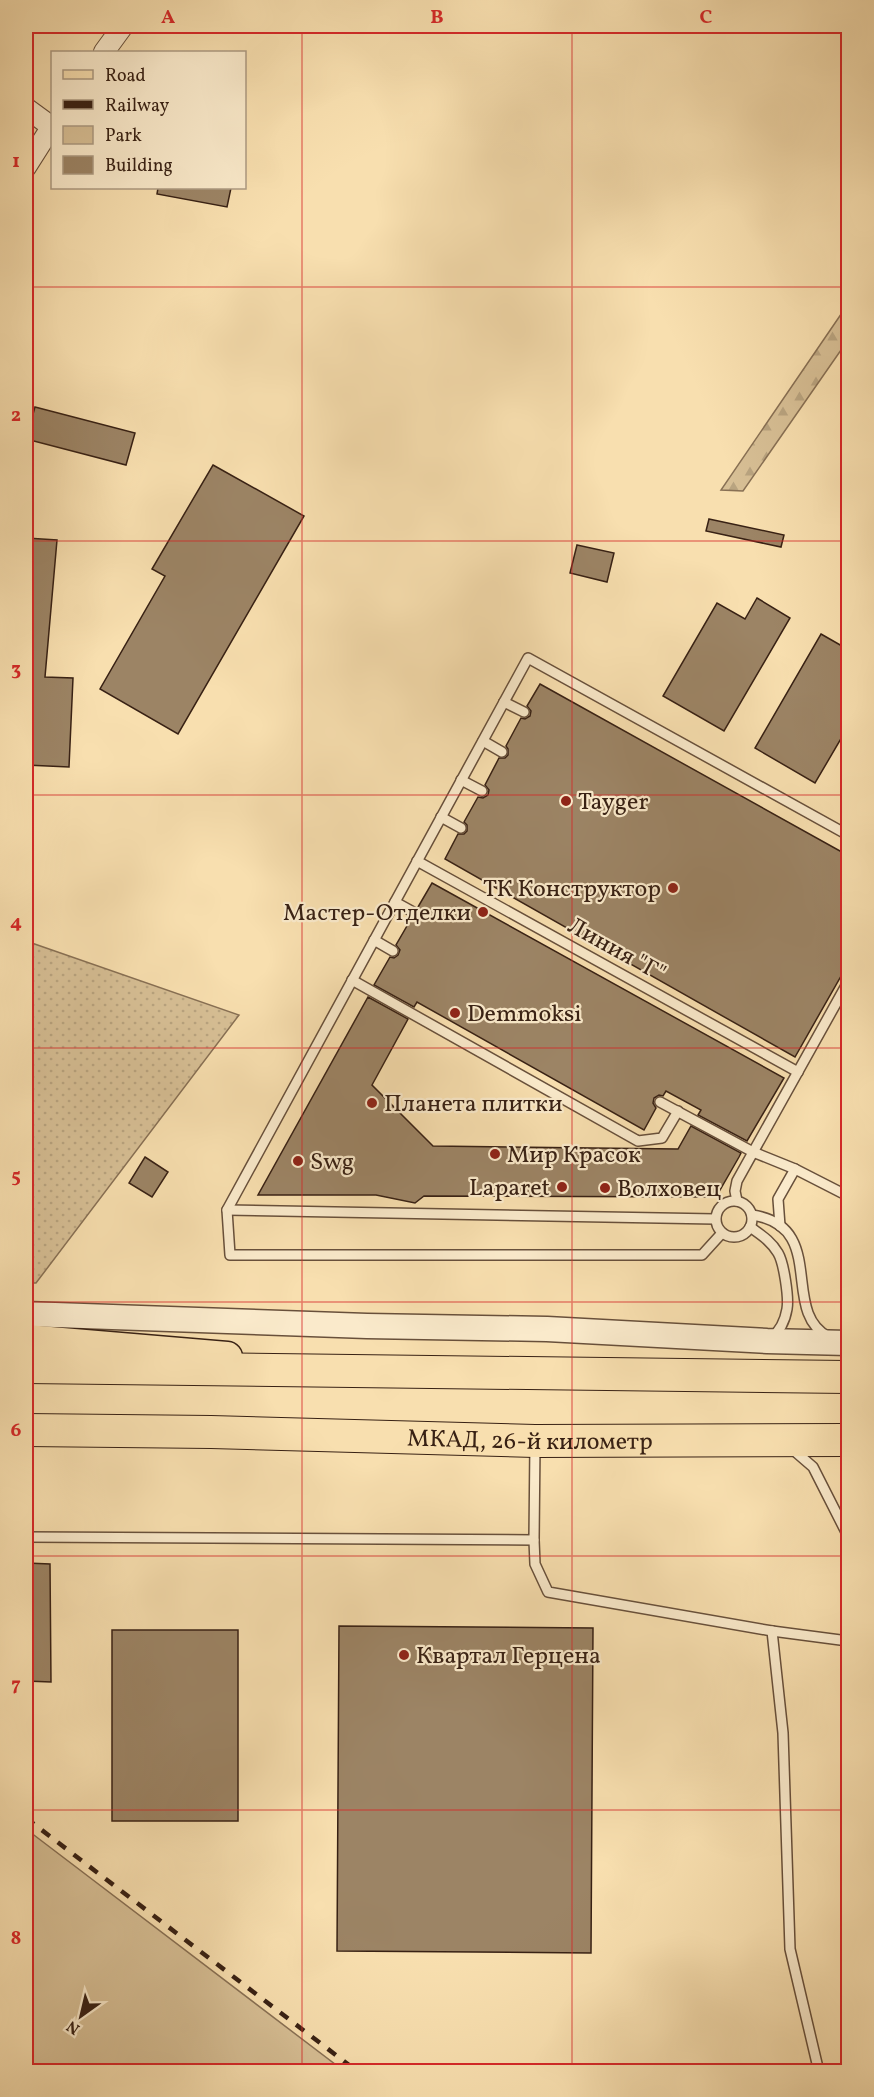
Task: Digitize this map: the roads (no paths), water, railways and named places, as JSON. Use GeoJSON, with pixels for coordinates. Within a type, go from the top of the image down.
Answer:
{"type":"FeatureCollection","features":[{"type":"Feature","properties":{"kind":"highway"},"geometry":{"type":"LineString","coordinates":[[26,1367],[849,1377]]}},
{"type":"Feature","properties":{"kind":"highway","name":"МКАД, 26-й километр"},"geometry":{"type":"LineString","coordinates":[[26,1430],[211,1432],[535,1441],[849,1440]]}},
{"type":"Feature","properties":{"kind":"main road"},"geometry":{"type":"LineString","coordinates":[[26,1340],[404,1371]]}},
{"type":"Feature","properties":{"kind":"street"},"geometry":{"type":"LineString","coordinates":[[105,51],[123,26]]}},
{"type":"Feature","properties":{"kind":"street"},"geometry":{"type":"LineString","coordinates":[[26,108],[51,126]]}},
{"type":"Feature","properties":{"kind":"street"},"geometry":{"type":"LineString","coordinates":[[29,154],[51,128]]}},
{"type":"Feature","properties":{"kind":"street"},"geometry":{"type":"LineString","coordinates":[[26,1314],[356,1326],[547,1329],[845,1343]]}},
{"type":"Feature","properties":{"kind":"lane"},"geometry":{"type":"LineString","coordinates":[[722,1233],[702,1255],[230,1255],[227,1210],[528,658],[849,835]]}},
{"type":"Feature","properties":{"kind":"lane"},"geometry":{"type":"LineString","coordinates":[[504,702],[524,712]]}},
{"type":"Feature","properties":{"kind":"lane"},"geometry":{"type":"LineString","coordinates":[[483,741],[502,752]]}},
{"type":"Feature","properties":{"kind":"lane"},"geometry":{"type":"LineString","coordinates":[[461,780],[482,791]]}},
{"type":"Feature","properties":{"kind":"lane"},"geometry":{"type":"LineString","coordinates":[[441,817],[461,828]]}},
{"type":"Feature","properties":{"kind":"lane","name":"Линия \"Г\""},"geometry":{"type":"LineString","coordinates":[[417,861],[798,1072]]}},
{"type":"Feature","properties":{"kind":"lane"},"geometry":{"type":"LineString","coordinates":[[395,902],[415,913]]}},
{"type":"Feature","properties":{"kind":"lane"},"geometry":{"type":"LineString","coordinates":[[374,940],[393,951]]}},
{"type":"Feature","properties":{"kind":"lane"},"geometry":{"type":"LineString","coordinates":[[352,980],[638,1141],[662,1138],[678,1111]]}},
{"type":"Feature","properties":{"kind":"lane"},"geometry":{"type":"LineString","coordinates":[[736,1201],[737,1181],[753,1152],[771,1110],[798,1072],[817,1028],[838,991],[849,981]]}},
{"type":"Feature","properties":{"kind":"lane"},"geometry":{"type":"LineString","coordinates":[[660,1102],[753,1152],[795,1169],[842,1193]]}},
{"type":"Feature","properties":{"kind":"lane"},"geometry":{"type":"LineString","coordinates":[[780,1226],[778,1199],[795,1169]]}},
{"type":"Feature","properties":{"kind":"lane"},"geometry":{"type":"LineString","coordinates":[[736,1201],[743,1203],[752,1215],[750,1227],[743,1235],[734,1237],[722,1233],[715,1219],[722,1204],[736,1201]]}},
{"type":"Feature","properties":{"kind":"lane"},"geometry":{"type":"LineString","coordinates":[[227,1210],[715,1219]]}},
{"type":"Feature","properties":{"kind":"lane"},"geometry":{"type":"LineString","coordinates":[[752,1215],[764,1217],[780,1226],[791,1238],[799,1252],[806,1310],[812,1324],[825,1336],[845,1343]]}},
{"type":"Feature","properties":{"kind":"lane"},"geometry":{"type":"LineString","coordinates":[[750,1227],[769,1240],[779,1255],[783,1273],[787,1308],[779,1332],[767,1341]]}},
{"type":"Feature","properties":{"kind":"lane"},"geometry":{"type":"LineString","coordinates":[[780,1439],[813,1467],[849,1536]]}},
{"type":"Feature","properties":{"kind":"lane"},"geometry":{"type":"LineString","coordinates":[[535,1441],[535,1564],[548,1592],[772,1631],[849,1641]]}},
{"type":"Feature","properties":{"kind":"lane"},"geometry":{"type":"LineString","coordinates":[[26,1537],[534,1540]]}},
{"type":"Feature","properties":{"kind":"lane"},"geometry":{"type":"LineString","coordinates":[[772,1631],[783,1733],[790,1948],[819,2072]]}},
{"type":"Feature","properties":{"kind":"railway"},"geometry":{"type":"LineString","coordinates":[[26,1818],[358,2072]]}},
{"type":"Feature","properties":{"kind":"place","name":"Tayger"},"geometry":{"type":"Point","coordinates":[566,801]}},
{"type":"Feature","properties":{"kind":"place","name":"ТК Конструктор"},"geometry":{"type":"Point","coordinates":[673,888]}},
{"type":"Feature","properties":{"kind":"place","name":"Мастер-Отделки"},"geometry":{"type":"Point","coordinates":[483,912]}},
{"type":"Feature","properties":{"kind":"place","name":"Demmoksi"},"geometry":{"type":"Point","coordinates":[455,1013]}},
{"type":"Feature","properties":{"kind":"place","name":"Планета плитки"},"geometry":{"type":"Point","coordinates":[372,1103]}},
{"type":"Feature","properties":{"kind":"place","name":"Мир Красок"},"geometry":{"type":"Point","coordinates":[495,1154]}},
{"type":"Feature","properties":{"kind":"place","name":"Swg"},"geometry":{"type":"Point","coordinates":[298,1161]}},
{"type":"Feature","properties":{"kind":"place","name":"Laparet"},"geometry":{"type":"Point","coordinates":[562,1187]}},
{"type":"Feature","properties":{"kind":"place","name":"Волховец"},"geometry":{"type":"Point","coordinates":[605,1188]}},
{"type":"Feature","properties":{"kind":"place","name":"Квартал Герцена"},"geometry":{"type":"Point","coordinates":[404,1655]}}]}
